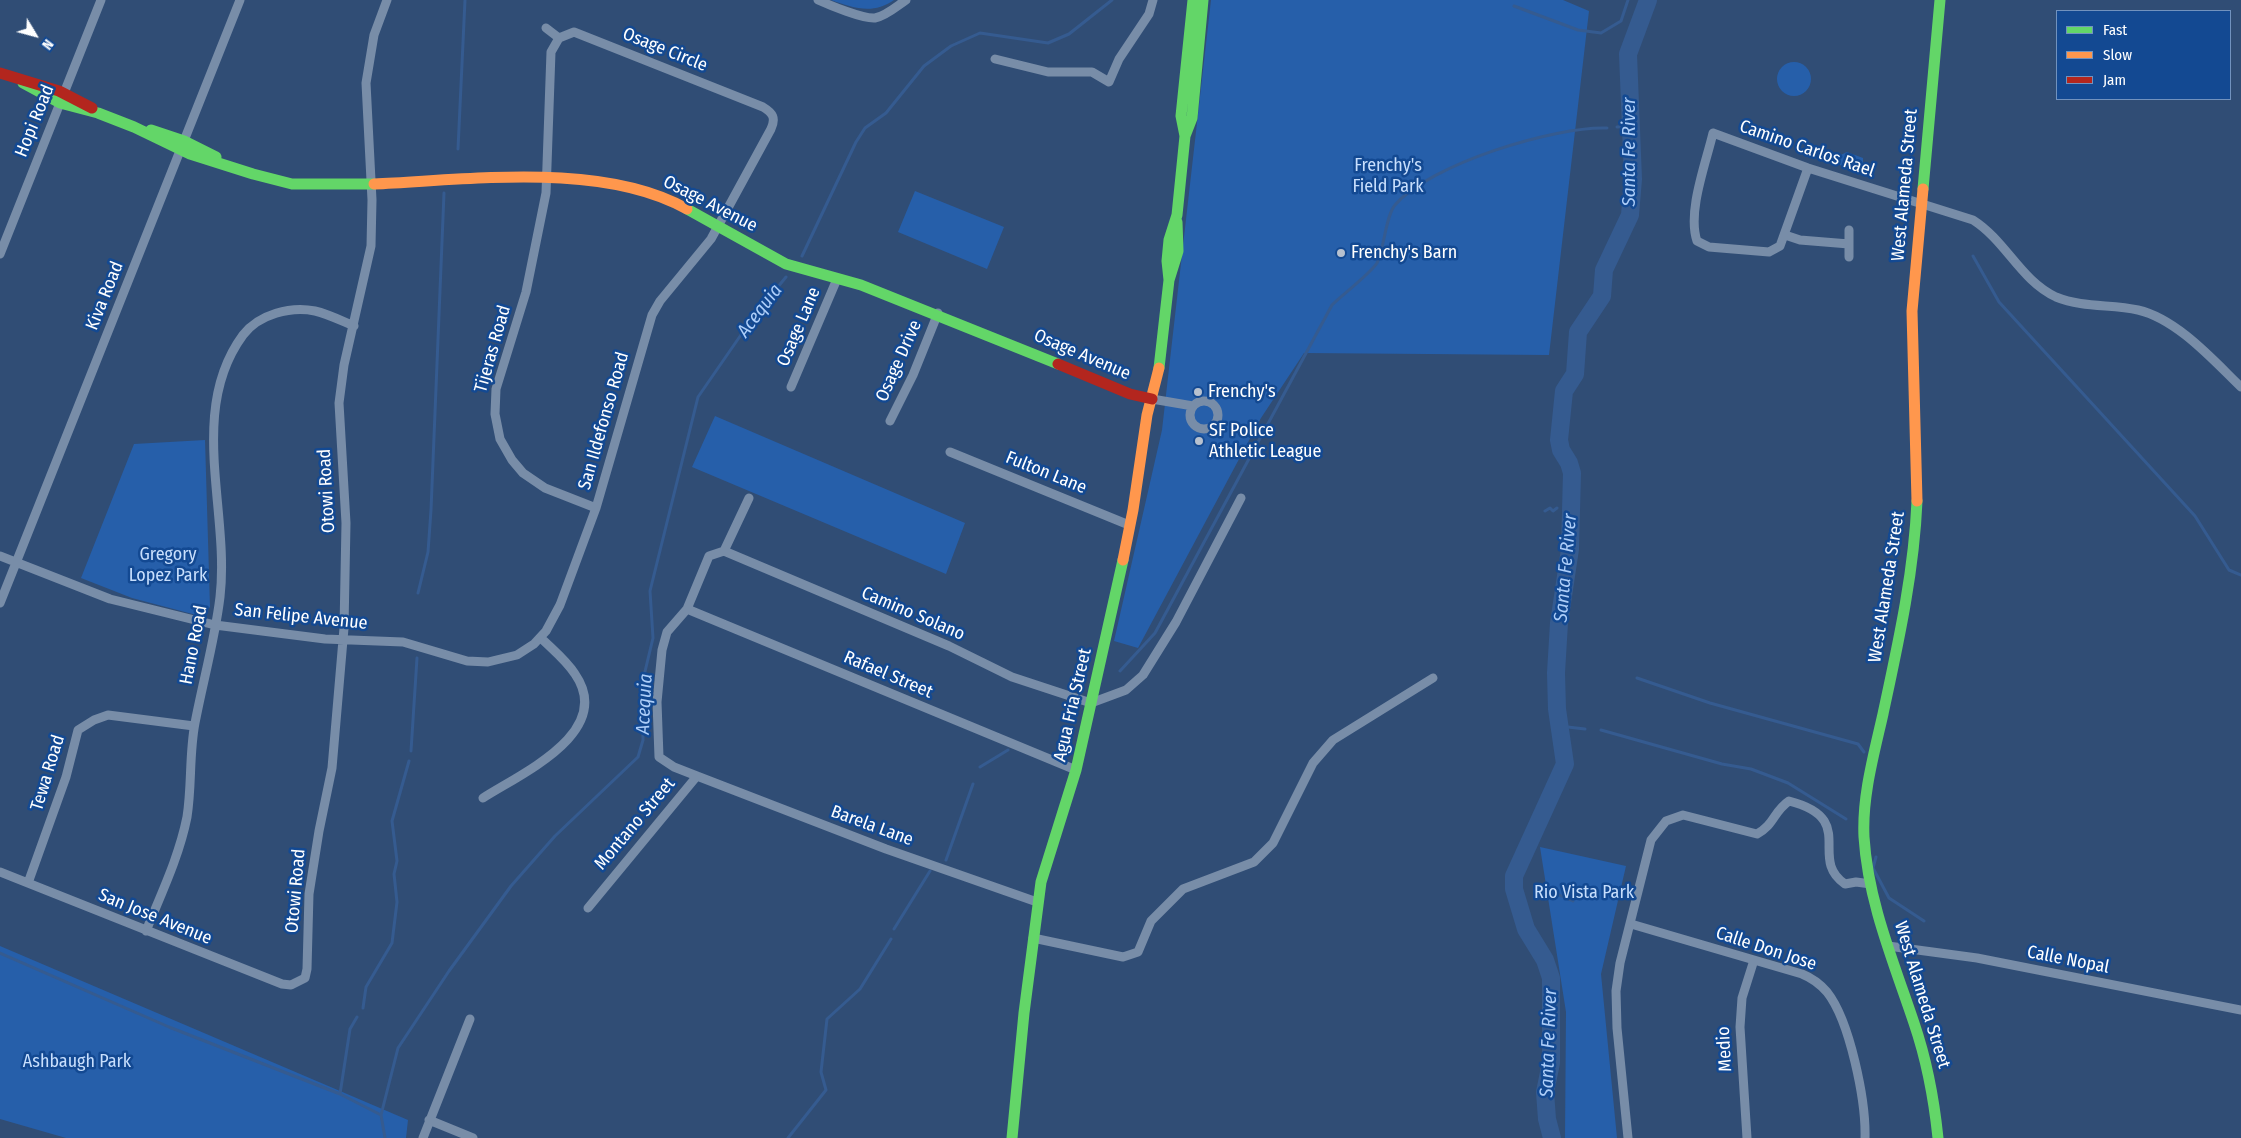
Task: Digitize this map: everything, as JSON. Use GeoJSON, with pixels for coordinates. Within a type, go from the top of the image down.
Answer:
{"type":"FeatureCollection","features":[{"type":"Feature","properties":{"kind":"street","name":"Hopi Road"},"geometry":{"type":"LineString","coordinates":[[0,254],[101,0]]}},
{"type":"Feature","properties":{"kind":"street","name":"Kiva Road"},"geometry":{"type":"LineString","coordinates":[[0,603],[240,0]]}},
{"type":"Feature","properties":{"kind":"street","name":"Otowi Road"},"geometry":{"type":"LineString","coordinates":[[300,982],[305,978],[307,969],[309,894],[334,752],[342,639],[346,523],[339,403],[344,365],[371,246],[366,83],[374,35],[387,0]]}},
{"type":"Feature","properties":{"kind":"street"},"geometry":{"type":"LineString","coordinates":[[818,0],[840,9],[874,18],[892,10],[906,0]]}},
{"type":"Feature","properties":{"kind":"street"},"geometry":{"type":"LineString","coordinates":[[995,58],[1048,72],[1077,74],[1092,72],[1110,82],[1119,59],[1149,14],[1153,0]]}},
{"type":"Feature","properties":{"kind":"street","name":"Agua Fria Street"},"geometry":{"type":"LineString","coordinates":[[1185,136],[1181,116],[1193,0]]}},
{"type":"Feature","properties":{"kind":"street","name":"Agua Fria Street"},"geometry":{"type":"LineString","coordinates":[[1012,1138],[1038,902],[1049,853],[1076,770],[1117,589],[1147,415],[1157,381],[1169,280],[1177,261],[1180,242],[1176,215],[1185,136],[1192,118],[1203,0]]}},
{"type":"Feature","properties":{"kind":"street","name":"West Alameda Street"},"geometry":{"type":"LineString","coordinates":[[1938,1138],[1933,1095],[1926,1060],[1888,946],[1871,884],[1865,850],[1864,805],[1901,624],[1916,522],[1917,469],[1911,344],[1920,204],[1940,0]]}},
{"type":"Feature","properties":{"kind":"street"},"geometry":{"type":"LineString","coordinates":[[546,28],[559,38],[551,52],[546,177]]}},
{"type":"Feature","properties":{"kind":"street","name":"Osage Circle"},"geometry":{"type":"LineString","coordinates":[[559,38],[568,33],[579,33],[763,107],[772,114],[774,118],[772,129],[718,225]]}},
{"type":"Feature","properties":{"kind":"street","name":"Osage Avenue"},"geometry":{"type":"LineString","coordinates":[[0,73],[134,127],[142,127],[182,146],[220,158],[227,164],[253,174],[292,184],[317,186],[370,185],[546,177],[593,181],[636,189],[680,205],[786,264],[861,285],[938,314],[1130,394],[1152,399]]}},
{"type":"Feature","properties":{"kind":"street","name":"Camino Carlos Rael"},"geometry":{"type":"LineString","coordinates":[[1785,235],[1780,246],[1769,252],[1709,248],[1697,241],[1693,229],[1705,162],[1713,133],[1808,168],[1961,216],[1985,228],[2001,243],[2029,278],[2056,296],[2080,304],[2139,311],[2156,317],[2192,341],[2241,387]]}},
{"type":"Feature","properties":{"kind":"street"},"geometry":{"type":"LineString","coordinates":[[1808,168],[1785,235],[1800,240],[1849,244]]}},
{"type":"Feature","properties":{"kind":"street","name":"Tijeras Road"},"geometry":{"type":"LineString","coordinates":[[546,177],[546,193],[530,277],[496,389],[496,424],[508,454],[523,473],[546,488],[596,508]]}},
{"type":"Feature","properties":{"kind":"street","name":"San Ildefonso Road"},"geometry":{"type":"LineString","coordinates":[[541,638],[556,614],[596,508],[652,315],[660,301],[711,239],[718,225]]}},
{"type":"Feature","properties":{"kind":"street"},"geometry":{"type":"LineString","coordinates":[[1849,230],[1849,256]]}},
{"type":"Feature","properties":{"kind":"street","name":"Osage Lane"},"geometry":{"type":"LineString","coordinates":[[791,387],[836,279]]}},
{"type":"Feature","properties":{"kind":"street","name":"Hano Road"},"geometry":{"type":"LineString","coordinates":[[146,931],[176,857],[187,816],[194,726],[215,625],[222,576],[213,428],[220,387],[232,353],[245,333],[262,319],[282,312],[302,310],[317,312],[354,326]]}},
{"type":"Feature","properties":{"kind":"street","name":"Osage Drive"},"geometry":{"type":"LineString","coordinates":[[890,421],[913,375],[938,314]]}},
{"type":"Feature","properties":{"kind":"street"},"geometry":{"type":"LineString","coordinates":[[1152,399],[1194,406]]}},
{"type":"Feature","properties":{"kind":"street","name":"Fulton Lane"},"geometry":{"type":"LineString","coordinates":[[950,452],[1129,524]]}},
{"type":"Feature","properties":{"kind":"street"},"geometry":{"type":"LineString","coordinates":[[686,609],[709,556],[724,551],[749,498]]}},
{"type":"Feature","properties":{"kind":"street"},"geometry":{"type":"LineString","coordinates":[[1091,703],[1126,690],[1143,675],[1176,622],[1241,498]]}},
{"type":"Feature","properties":{"kind":"street","name":"Camino Solano"},"geometry":{"type":"LineString","coordinates":[[724,551],[949,646],[1012,677],[1091,703]]}},
{"type":"Feature","properties":{"kind":"street","name":"San Felipe Avenue"},"geometry":{"type":"LineString","coordinates":[[0,556],[110,599],[215,625],[342,639],[403,642],[467,661],[488,662],[517,654],[541,638]]}},
{"type":"Feature","properties":{"kind":"street","name":"Rafael Street"},"geometry":{"type":"LineString","coordinates":[[686,609],[1076,770]]}},
{"type":"Feature","properties":{"kind":"street","name":"Montano Street"},"geometry":{"type":"LineString","coordinates":[[588,908],[697,776],[664,762],[659,756],[657,702],[662,650],[667,632],[686,609]]}},
{"type":"Feature","properties":{"kind":"street"},"geometry":{"type":"LineString","coordinates":[[484,798],[560,748],[573,736],[581,720],[584,704],[580,681],[572,668],[541,638]]}},
{"type":"Feature","properties":{"kind":"street"},"geometry":{"type":"LineString","coordinates":[[1033,938],[1123,957],[1138,952],[1151,921],[1182,889],[1254,862],[1273,843],[1313,763],[1333,740],[1433,678]]}},
{"type":"Feature","properties":{"kind":"street","name":"Tewa Road"},"geometry":{"type":"LineString","coordinates":[[28,883],[66,777],[78,730],[94,720],[108,715],[194,726]]}},
{"type":"Feature","properties":{"kind":"street","name":"Barela Lane"},"geometry":{"type":"LineString","coordinates":[[697,776],[886,849],[1038,902]]}},
{"type":"Feature","properties":{"kind":"street"},"geometry":{"type":"LineString","coordinates":[[1628,1138],[1615,1003],[1620,963],[1651,840],[1666,821],[1683,815],[1758,834],[1769,827],[1780,808],[1789,801],[1810,806],[1823,818],[1830,830],[1830,864],[1836,878],[1845,884],[1856,882],[1871,884]]}},
{"type":"Feature","properties":{"kind":"street","name":"San Jose Avenue"},"geometry":{"type":"LineString","coordinates":[[0,872],[282,984],[291,985],[300,982]]}},
{"type":"Feature","properties":{"kind":"street","name":"Calle Don Jose"},"geometry":{"type":"LineString","coordinates":[[1631,924],[1809,977],[1822,986],[1831,997],[1846,1034],[1858,1074],[1865,1115],[1866,1138]]}},
{"type":"Feature","properties":{"kind":"street","name":"Calle Nopal"},"geometry":{"type":"LineString","coordinates":[[1888,946],[1977,958],[2241,1010]]}},
{"type":"Feature","properties":{"kind":"street","name":"Medio"},"geometry":{"type":"LineString","coordinates":[[1747,1138],[1740,1027],[1742,998],[1754,960]]}},
{"type":"Feature","properties":{"kind":"street"},"geometry":{"type":"LineString","coordinates":[[423,1138],[470,1019]]}},
{"type":"Feature","properties":{"kind":"street"},"geometry":{"type":"LineString","coordinates":[[429,1120],[473,1138]]}},
{"type":"Feature","properties":{"kind":"green space"},"geometry":{"type":"Polygon","coordinates":[[[831,0],[894,0],[886,5],[863,9],[831,0]]]}},
{"type":"Feature","properties":{"kind":"green space","name":"Frenchy's Field Park"},"geometry":{"type":"Polygon","coordinates":[[[1211,0],[1563,0],[1589,11],[1549,355],[1304,353],[1261,418],[1138,648],[1114,641],[1162,430],[1211,0]]]}},
{"type":"Feature","properties":{"kind":"green space"},"geometry":{"type":"Polygon","coordinates":[[[1794,62],[1801,63],[1806,67],[1810,72],[1810,86],[1806,91],[1801,95],[1794,96],[1787,95],[1782,91],[1778,86],[1777,79],[1778,72],[1782,67],[1787,63],[1794,62]]]}},
{"type":"Feature","properties":{"kind":"green space"},"geometry":{"type":"Polygon","coordinates":[[[1847,152],[1863,158],[1863,173],[1828,161],[1847,152]]]}},
{"type":"Feature","properties":{"kind":"green space"},"geometry":{"type":"Polygon","coordinates":[[[915,191],[1004,227],[987,269],[898,232],[915,191]]]}},
{"type":"Feature","properties":{"kind":"green space"},"geometry":{"type":"Polygon","coordinates":[[[715,416],[965,523],[946,574],[692,467],[715,416]]]}},
{"type":"Feature","properties":{"kind":"green space","name":"Gregory Lopez Park"},"geometry":{"type":"Polygon","coordinates":[[[205,440],[210,607],[200,616],[132,598],[81,578],[134,444],[205,440]]]}},
{"type":"Feature","properties":{"kind":"green space","name":"Rio Vista Park"},"geometry":{"type":"Polygon","coordinates":[[[1540,847],[1626,866],[1601,974],[1617,1138],[1565,1138],[1566,1012],[1540,847]]]}},
{"type":"Feature","properties":{"kind":"green space","name":"Ashbaugh Park"},"geometry":{"type":"Polygon","coordinates":[[[0,946],[408,1120],[406,1138],[66,1138],[0,1119],[0,946]]]}},
{"type":"Feature","properties":{"kind":"waterway"},"geometry":{"type":"LineString","coordinates":[[458,149],[465,0]]}},
{"type":"Feature","properties":{"kind":"waterway","name":"Acequia"},"geometry":{"type":"LineString","coordinates":[[802,256],[856,142],[865,128],[886,113],[924,66],[951,46],[980,33],[1048,43],[1069,34],[1112,0]]}},
{"type":"Feature","properties":{"kind":"waterway","name":"Acequia"},"geometry":{"type":"LineString","coordinates":[[1514,6],[1578,30],[1601,33],[1621,21],[1628,0]]}},
{"type":"Feature","properties":{"kind":"waterway","name":"Santa Fe River"},"geometry":{"type":"LineString","coordinates":[[1552,1138],[1547,1119],[1545,1092],[1551,1063],[1551,978],[1545,960],[1526,929],[1514,889],[1514,876],[1565,764],[1557,709],[1556,673],[1559,623],[1570,549],[1572,473],[1569,463],[1561,450],[1559,440],[1564,391],[1575,374],[1578,332],[1602,296],[1604,270],[1630,215],[1633,179],[1628,54],[1648,0]]}},
{"type":"Feature","properties":{"kind":"waterway"},"geometry":{"type":"LineString","coordinates":[[1617,127],[1631,126]]}},
{"type":"Feature","properties":{"kind":"waterway"},"geometry":{"type":"LineString","coordinates":[[1120,671],[1155,633],[1332,305],[1377,263],[1389,216],[1395,205],[1412,190],[1436,175],[1495,150],[1557,133],[1607,128]]}},
{"type":"Feature","properties":{"kind":"waterway"},"geometry":{"type":"LineString","coordinates":[[418,593],[428,552],[431,510],[444,193]]}},
{"type":"Feature","properties":{"kind":"waterway"},"geometry":{"type":"LineString","coordinates":[[1973,256],[1999,302],[2195,516],[2229,570],[2241,575]]}},
{"type":"Feature","properties":{"kind":"waterway","name":"Acequia"},"geometry":{"type":"LineString","coordinates":[[385,1138],[381,1115],[398,1048],[449,971],[511,886],[555,836],[638,757],[643,740],[642,684],[653,638],[650,591],[698,397],[754,316],[786,277]]}},
{"type":"Feature","properties":{"kind":"waterway"},"geometry":{"type":"LineString","coordinates":[[1545,511],[1550,508],[1553,511],[1557,508]]}},
{"type":"Feature","properties":{"kind":"waterway"},"geometry":{"type":"LineString","coordinates":[[411,751],[417,658]]}},
{"type":"Feature","properties":{"kind":"waterway"},"geometry":{"type":"LineString","coordinates":[[1637,678],[1710,703],[1858,744],[1864,752]]}},
{"type":"Feature","properties":{"kind":"waterway"},"geometry":{"type":"LineString","coordinates":[[1559,726],[1585,729]]}},
{"type":"Feature","properties":{"kind":"waterway"},"geometry":{"type":"LineString","coordinates":[[1601,730],[1722,764],[1751,769],[1788,783],[1846,819]]}},
{"type":"Feature","properties":{"kind":"waterway"},"geometry":{"type":"LineString","coordinates":[[980,767],[1008,750]]}},
{"type":"Feature","properties":{"kind":"waterway"},"geometry":{"type":"LineString","coordinates":[[363,1008],[366,987],[392,943],[397,902],[394,874],[397,861],[392,821],[409,761]]}},
{"type":"Feature","properties":{"kind":"waterway"},"geometry":{"type":"LineString","coordinates":[[946,860],[973,784]]}},
{"type":"Feature","properties":{"kind":"waterway"},"geometry":{"type":"LineString","coordinates":[[1876,857],[1873,868],[1889,898],[1924,921]]}},
{"type":"Feature","properties":{"kind":"waterway"},"geometry":{"type":"LineString","coordinates":[[894,929],[930,871]]}},
{"type":"Feature","properties":{"kind":"waterway"},"geometry":{"type":"LineString","coordinates":[[1546,899],[1557,894],[1573,901]]}},
{"type":"Feature","properties":{"kind":"waterway"},"geometry":{"type":"LineString","coordinates":[[788,1138],[826,1090],[821,1072],[827,1019],[860,989],[891,939]]}},
{"type":"Feature","properties":{"kind":"waterway"},"geometry":{"type":"LineString","coordinates":[[0,953],[169,1027],[340,1094]]}},
{"type":"Feature","properties":{"kind":"waterway"},"geometry":{"type":"LineString","coordinates":[[357,1017],[350,1029],[340,1094],[381,1115]]}},
{"type":"Feature","properties":{"kind":"traffic: fast"},"geometry":{"type":"LineString","coordinates":[[1159,368],[1169,280],[1167,261],[1169,240],[1177,215],[1185,136],[1181,116],[1193,0]]}},
{"type":"Feature","properties":{"kind":"traffic: fast"},"geometry":{"type":"LineString","coordinates":[[1185,136],[1192,118],[1203,0]]}},
{"type":"Feature","properties":{"kind":"traffic: fast"},"geometry":{"type":"LineString","coordinates":[[1923,189],[1940,0]]}},
{"type":"Feature","properties":{"kind":"traffic: fast"},"geometry":{"type":"LineString","coordinates":[[23,83],[60,103],[98,113],[134,127],[190,154],[253,174],[292,184],[374,184]]}},
{"type":"Feature","properties":{"kind":"traffic: fast"},"geometry":{"type":"LineString","coordinates":[[151,130],[184,141],[216,157]]}},
{"type":"Feature","properties":{"kind":"traffic: fast"},"geometry":{"type":"LineString","coordinates":[[687,209],[786,264],[861,285],[1058,364]]}},
{"type":"Feature","properties":{"kind":"traffic: fast"},"geometry":{"type":"LineString","coordinates":[[1169,280],[1178,251],[1177,222]]}},
{"type":"Feature","properties":{"kind":"traffic: fast"},"geometry":{"type":"LineString","coordinates":[[1917,501],[1913,555],[1905,608],[1869,775],[1864,837],[1866,861],[1876,909],[1919,1037],[1932,1094],[1938,1138]]}},
{"type":"Feature","properties":{"kind":"traffic: fast"},"geometry":{"type":"LineString","coordinates":[[1012,1138],[1024,1013],[1041,882],[1076,770],[1123,560]]}},
{"type":"Feature","properties":{"kind":"traffic: slow"},"geometry":{"type":"LineString","coordinates":[[374,184],[492,177],[575,179],[615,184],[653,194],[687,209]]}},
{"type":"Feature","properties":{"kind":"traffic: slow"},"geometry":{"type":"LineString","coordinates":[[1917,501],[1912,311],[1923,189]]}},
{"type":"Feature","properties":{"kind":"traffic: slow"},"geometry":{"type":"LineString","coordinates":[[1123,560],[1133,510],[1147,415],[1159,368]]}},
{"type":"Feature","properties":{"kind":"traffic: jam"},"geometry":{"type":"LineString","coordinates":[[0,73],[59,91],[92,108]]}},
{"type":"Feature","properties":{"kind":"traffic: jam"},"geometry":{"type":"LineString","coordinates":[[1058,364],[1130,394],[1152,399]]}},
{"type":"Feature","properties":{"kind":"place","name":"Frenchy's Barn"},"geometry":{"type":"Point","coordinates":[1341,253]}},
{"type":"Feature","properties":{"kind":"place","name":"Frenchy's"},"geometry":{"type":"Point","coordinates":[1198,392]}},
{"type":"Feature","properties":{"kind":"place","name":"SF Police Athletic League"},"geometry":{"type":"Point","coordinates":[1199,441]}}]}
